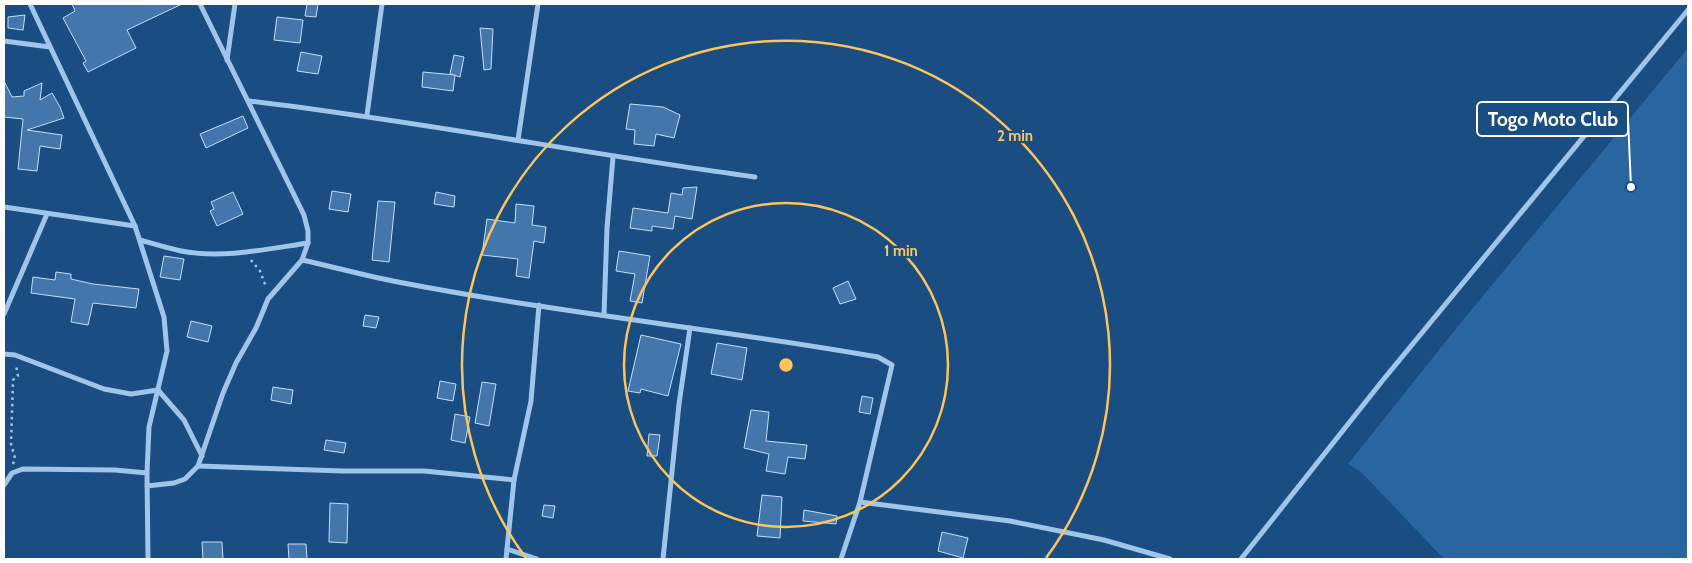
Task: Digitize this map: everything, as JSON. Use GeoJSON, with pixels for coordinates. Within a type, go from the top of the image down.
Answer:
{"type":"FeatureCollection","features":[{"type":"Feature","properties":{"kind":"street"},"geometry":{"type":"LineString","coordinates":[[30,4],[135,226],[161,304],[166,331],[165,363],[149,427],[147,473],[148,559]]}},
{"type":"Feature","properties":{"kind":"street"},"geometry":{"type":"LineString","coordinates":[[147,486],[174,483],[185,479],[198,466],[231,372],[256,328],[268,299],[302,260],[308,243],[308,231],[304,215],[200,4]]}},
{"type":"Feature","properties":{"kind":"street"},"geometry":{"type":"LineString","coordinates":[[227,60],[236,4]]}},
{"type":"Feature","properties":{"kind":"street"},"geometry":{"type":"LineString","coordinates":[[367,115],[382,4]]}},
{"type":"Feature","properties":{"kind":"street"},"geometry":{"type":"LineString","coordinates":[[518,140],[538,4]]}},
{"type":"Feature","properties":{"kind":"street"},"geometry":{"type":"LineString","coordinates":[[1242,559],[1383,380],[1688,10]]}},
{"type":"Feature","properties":{"kind":"street"},"geometry":{"type":"LineString","coordinates":[[4,41],[50,47]]}},
{"type":"Feature","properties":{"kind":"street"},"geometry":{"type":"LineString","coordinates":[[249,101],[367,115],[613,157],[755,177]]}},
{"type":"Feature","properties":{"kind":"street"},"geometry":{"type":"LineString","coordinates":[[604,315],[607,228],[613,157]]}},
{"type":"Feature","properties":{"kind":"street"},"geometry":{"type":"LineString","coordinates":[[4,207],[135,226]]}},
{"type":"Feature","properties":{"kind":"street"},"geometry":{"type":"LineString","coordinates":[[4,314],[47,214]]}},
{"type":"Feature","properties":{"kind":"street"},"geometry":{"type":"LineString","coordinates":[[140,240],[182,251],[242,253],[308,243]]}},
{"type":"Feature","properties":{"kind":"street"},"geometry":{"type":"LineString","coordinates":[[302,260],[396,282],[690,328],[769,338],[878,357],[892,365],[860,502],[841,559]]}},
{"type":"Feature","properties":{"kind":"street"},"geometry":{"type":"LineString","coordinates":[[506,559],[514,480],[531,401],[539,305]]}},
{"type":"Feature","properties":{"kind":"street"},"geometry":{"type":"LineString","coordinates":[[663,559],[678,412],[690,328]]}},
{"type":"Feature","properties":{"kind":"street"},"geometry":{"type":"LineString","coordinates":[[4,354],[104,389],[131,394],[158,390]]}},
{"type":"Feature","properties":{"kind":"street"},"geometry":{"type":"LineString","coordinates":[[158,390],[184,420],[202,456]]}},
{"type":"Feature","properties":{"kind":"street"},"geometry":{"type":"LineString","coordinates":[[198,466],[343,471],[424,471],[514,480]]}},
{"type":"Feature","properties":{"kind":"street"},"geometry":{"type":"LineString","coordinates":[[4,485],[12,473],[23,468],[115,470],[147,473]]}},
{"type":"Feature","properties":{"kind":"street"},"geometry":{"type":"LineString","coordinates":[[860,502],[1010,521],[1104,540],[1170,559]]}},
{"type":"Feature","properties":{"kind":"street"},"geometry":{"type":"LineString","coordinates":[[507,549],[537,559]]}},
{"type":"Feature","properties":{"kind":"path"},"geometry":{"type":"LineString","coordinates":[[242,253],[260,271],[268,299]]}},
{"type":"Feature","properties":{"kind":"path"},"geometry":{"type":"LineString","coordinates":[[12,473],[14,458],[11,444],[13,380],[18,376],[14,356]]}},
{"type":"Feature","properties":{"kind":"shaded area"},"geometry":{"type":"Polygon","coordinates":[[[1688,48],[1688,559],[1444,559],[1362,473],[1348,464],[1458,326],[1688,48]]]}},
{"type":"Feature","properties":{"kind":"building"},"geometry":{"type":"Polygon","coordinates":[[[72,4],[182,4],[127,30],[136,48],[88,72],[83,63],[86,61],[63,18],[75,11],[72,4]]]}},
{"type":"Feature","properties":{"kind":"building"},"geometry":{"type":"Polygon","coordinates":[[[307,4],[318,4],[316,17],[305,16],[307,4]]]}},
{"type":"Feature","properties":{"kind":"building"},"geometry":{"type":"Polygon","coordinates":[[[25,15],[23,30],[8,28],[8,17],[25,15]]]}},
{"type":"Feature","properties":{"kind":"building"},"geometry":{"type":"Polygon","coordinates":[[[277,17],[303,20],[300,43],[274,40],[277,17]]]}},
{"type":"Feature","properties":{"kind":"building"},"geometry":{"type":"Polygon","coordinates":[[[480,28],[493,29],[491,69],[484,70],[480,28]]]}},
{"type":"Feature","properties":{"kind":"building"},"geometry":{"type":"Polygon","coordinates":[[[301,52],[322,56],[318,74],[297,71],[301,52]]]}},
{"type":"Feature","properties":{"kind":"building"},"geometry":{"type":"Polygon","coordinates":[[[454,55],[464,57],[460,77],[450,74],[454,55]]]}},
{"type":"Feature","properties":{"kind":"building"},"geometry":{"type":"Polygon","coordinates":[[[423,72],[455,75],[453,91],[422,87],[423,72]]]}},
{"type":"Feature","properties":{"kind":"building"},"geometry":{"type":"Polygon","coordinates":[[[4,81],[12,97],[24,96],[24,91],[42,83],[40,100],[52,93],[60,107],[64,118],[27,130],[62,135],[60,149],[40,146],[37,171],[18,169],[23,119],[4,117],[4,81]]]}},
{"type":"Feature","properties":{"kind":"building"},"geometry":{"type":"Polygon","coordinates":[[[630,104],[663,107],[680,115],[674,138],[656,134],[654,146],[634,144],[635,130],[626,129],[630,104]]]}},
{"type":"Feature","properties":{"kind":"building"},"geometry":{"type":"Polygon","coordinates":[[[243,116],[248,128],[206,148],[200,134],[243,116]]]}},
{"type":"Feature","properties":{"kind":"building"},"geometry":{"type":"Polygon","coordinates":[[[697,187],[692,219],[675,216],[673,229],[652,226],[652,231],[630,228],[633,208],[668,213],[671,193],[682,195],[683,188],[697,187]]]}},
{"type":"Feature","properties":{"kind":"building"},"geometry":{"type":"Polygon","coordinates":[[[332,191],[351,194],[348,212],[329,209],[332,191]]]}},
{"type":"Feature","properties":{"kind":"building"},"geometry":{"type":"Polygon","coordinates":[[[233,192],[243,214],[217,226],[210,211],[214,209],[211,202],[233,192]]]}},
{"type":"Feature","properties":{"kind":"building"},"geometry":{"type":"Polygon","coordinates":[[[436,192],[455,196],[454,207],[434,204],[436,192]]]}},
{"type":"Feature","properties":{"kind":"building"},"geometry":{"type":"Polygon","coordinates":[[[378,201],[395,202],[389,262],[372,260],[378,201]]]}},
{"type":"Feature","properties":{"kind":"building"},"geometry":{"type":"Polygon","coordinates":[[[516,204],[534,206],[532,225],[546,227],[544,243],[534,241],[529,278],[516,276],[518,259],[482,255],[487,219],[515,223],[516,204]]]}},
{"type":"Feature","properties":{"kind":"building"},"geometry":{"type":"Polygon","coordinates":[[[619,251],[650,256],[642,303],[630,301],[635,274],[616,271],[619,251]]]}},
{"type":"Feature","properties":{"kind":"building"},"geometry":{"type":"Polygon","coordinates":[[[164,256],[184,259],[180,280],[160,277],[164,256]]]}},
{"type":"Feature","properties":{"kind":"building"},"geometry":{"type":"Polygon","coordinates":[[[56,272],[71,274],[71,279],[93,284],[139,289],[136,308],[93,303],[88,325],[71,322],[75,299],[31,293],[33,277],[55,280],[56,272]]]}},
{"type":"Feature","properties":{"kind":"building"},"geometry":{"type":"Polygon","coordinates":[[[848,281],[856,299],[840,304],[833,288],[848,281]]]}},
{"type":"Feature","properties":{"kind":"building"},"geometry":{"type":"Polygon","coordinates":[[[365,315],[379,317],[376,328],[363,326],[365,315]]]}},
{"type":"Feature","properties":{"kind":"building"},"geometry":{"type":"Polygon","coordinates":[[[191,321],[212,326],[208,342],[187,337],[191,321]]]}},
{"type":"Feature","properties":{"kind":"building"},"geometry":{"type":"Polygon","coordinates":[[[641,335],[681,344],[668,396],[641,389],[640,393],[628,391],[641,335]]]}},
{"type":"Feature","properties":{"kind":"building"},"geometry":{"type":"Polygon","coordinates":[[[717,343],[747,348],[742,380],[711,374],[717,343]]]}},
{"type":"Feature","properties":{"kind":"building"},"geometry":{"type":"Polygon","coordinates":[[[440,381],[456,384],[453,401],[437,398],[440,381]]]}},
{"type":"Feature","properties":{"kind":"building"},"geometry":{"type":"Polygon","coordinates":[[[482,382],[496,384],[489,426],[475,423],[482,382]]]}},
{"type":"Feature","properties":{"kind":"building"},"geometry":{"type":"Polygon","coordinates":[[[273,387],[293,390],[291,404],[271,400],[273,387]]]}},
{"type":"Feature","properties":{"kind":"building"},"geometry":{"type":"Polygon","coordinates":[[[862,396],[873,398],[870,414],[859,412],[862,396]]]}},
{"type":"Feature","properties":{"kind":"building"},"geometry":{"type":"Polygon","coordinates":[[[751,410],[769,412],[766,441],[807,445],[805,459],[788,457],[785,474],[766,471],[769,454],[744,448],[751,410]]]}},
{"type":"Feature","properties":{"kind":"building"},"geometry":{"type":"Polygon","coordinates":[[[455,414],[470,417],[465,443],[451,440],[455,414]]]}},
{"type":"Feature","properties":{"kind":"building"},"geometry":{"type":"Polygon","coordinates":[[[649,434],[660,435],[657,456],[647,456],[649,434]]]}},
{"type":"Feature","properties":{"kind":"building"},"geometry":{"type":"Polygon","coordinates":[[[326,440],[346,443],[344,453],[324,450],[326,440]]]}},
{"type":"Feature","properties":{"kind":"building"},"geometry":{"type":"Polygon","coordinates":[[[762,495],[782,497],[780,538],[757,536],[762,495]]]}},
{"type":"Feature","properties":{"kind":"building"},"geometry":{"type":"Polygon","coordinates":[[[330,503],[348,504],[347,543],[329,542],[330,503]]]}},
{"type":"Feature","properties":{"kind":"building"},"geometry":{"type":"Polygon","coordinates":[[[544,505],[555,506],[553,518],[542,516],[544,505]]]}},
{"type":"Feature","properties":{"kind":"building"},"geometry":{"type":"Polygon","coordinates":[[[804,510],[837,516],[836,524],[803,521],[804,510]]]}},
{"type":"Feature","properties":{"kind":"building"},"geometry":{"type":"Polygon","coordinates":[[[942,532],[968,538],[963,558],[938,551],[942,532]]]}},
{"type":"Feature","properties":{"kind":"building"},"geometry":{"type":"Polygon","coordinates":[[[202,542],[222,542],[223,559],[203,559],[202,542]]]}},
{"type":"Feature","properties":{"kind":"building"},"geometry":{"type":"Polygon","coordinates":[[[288,544],[306,544],[307,559],[289,559],[288,544]]]}},
{"type":"Feature","properties":{"kind":"place","name":"Togo Moto Club"},"geometry":{"type":"Point","coordinates":[1631,187]}}]}
